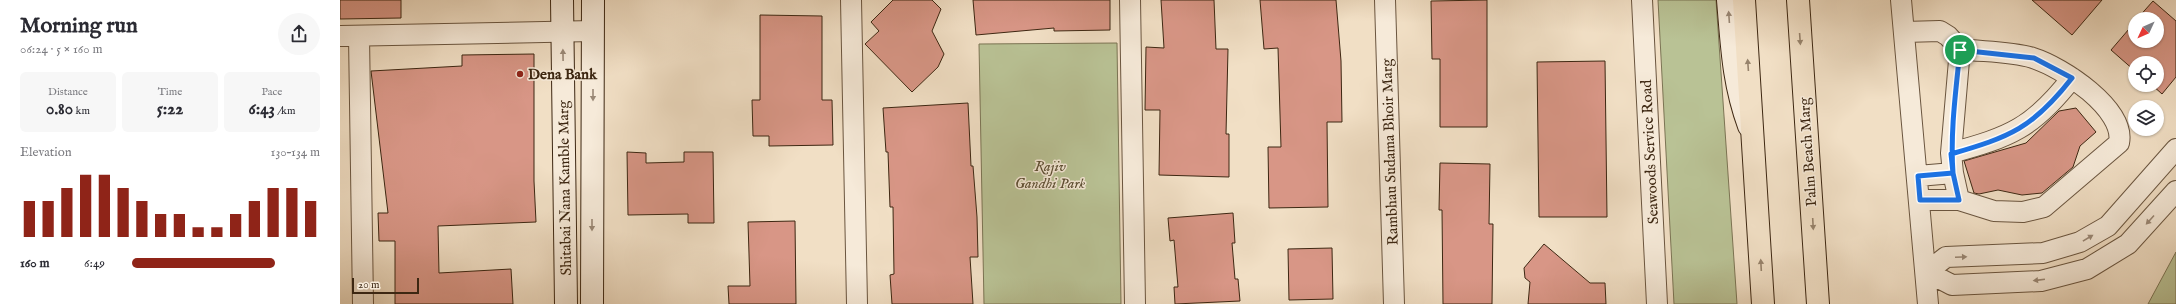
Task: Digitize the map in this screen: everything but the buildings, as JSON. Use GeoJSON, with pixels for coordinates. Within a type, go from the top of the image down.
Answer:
{"type":"FeatureCollection","features":[{"type":"Feature","properties":{"kind":"main road"},"geometry":{"type":"LineString","coordinates":[[1744,0],[1754,136],[1763,304]]}},
{"type":"Feature","properties":{"kind":"main road","name":"Palm Beach Marg"},"geometry":{"type":"LineString","coordinates":[[1798,0],[1818,304]]}},
{"type":"Feature","properties":{"kind":"street","name":"Shitabai Nana Kamble Marg"},"geometry":{"type":"LineString","coordinates":[[562,0],[566,304]]}},
{"type":"Feature","properties":{"kind":"street","name":"Shitabai Nana Kamble Marg"},"geometry":{"type":"LineString","coordinates":[[592,304],[593,0]]}},
{"type":"Feature","properties":{"kind":"street"},"geometry":{"type":"LineString","coordinates":[[851,0],[857,304]]}},
{"type":"Feature","properties":{"kind":"street"},"geometry":{"type":"LineString","coordinates":[[1130,0],[1135,304]]}},
{"type":"Feature","properties":{"kind":"street","name":"Rambhau Sudama Bhoir Marg"},"geometry":{"type":"LineString","coordinates":[[1385,0],[1394,304]]}},
{"type":"Feature","properties":{"kind":"street","name":"Seawoods Service Road"},"geometry":{"type":"LineString","coordinates":[[1642,0],[1657,304]]}},
{"type":"Feature","properties":{"kind":"street"},"geometry":{"type":"LineString","coordinates":[[1728,0],[1733,70],[1740,101],[1754,136]]}},
{"type":"Feature","properties":{"kind":"street"},"geometry":{"type":"LineString","coordinates":[[1901,0],[1927,272],[1928,304]]}},
{"type":"Feature","properties":{"kind":"street"},"geometry":{"type":"LineString","coordinates":[[363,304],[349,36],[593,31]]}},
{"type":"Feature","properties":{"kind":"street"},"geometry":{"type":"LineString","coordinates":[[1904,32],[1940,31],[1948,36],[1960,50],[2034,58],[2072,78],[2090,90],[2109,112],[2119,128],[2120,136],[2119,144],[2044,207],[2023,212],[1994,211],[1959,200],[1920,200]]}},
{"type":"Feature","properties":{"kind":"street"},"geometry":{"type":"LineString","coordinates":[[1959,200],[1952,163],[1960,50]]}},
{"type":"Feature","properties":{"kind":"street"},"geometry":{"type":"LineString","coordinates":[[1918,176],[1952,163],[2034,120],[2058,96],[2072,78]]}},
{"type":"Feature","properties":{"kind":"street"},"geometry":{"type":"LineString","coordinates":[[1927,272],[1946,257],[2043,253],[2080,242],[2108,226],[2176,149]]}},
{"type":"Feature","properties":{"kind":"street"},"geometry":{"type":"LineString","coordinates":[[1927,272],[1952,285],[2041,281],[2087,269],[2128,244],[2176,191]]}},
{"type":"Feature","properties":{"kind":"green space"},"geometry":{"type":"Polygon","coordinates":[[[1658,0],[1716,0],[1737,304],[1674,304],[1658,0]]]}},
{"type":"Feature","properties":{"kind":"green space","name":"Rajiv Gandhi Park"},"geometry":{"type":"Polygon","coordinates":[[[1117,43],[1121,304],[984,304],[979,44],[1117,43]]]}},
{"type":"Feature","properties":{"kind":"green space"},"geometry":{"type":"Polygon","coordinates":[[[2176,252],[2176,304],[2148,304],[2176,252]]]}},
{"type":"Feature","properties":{"kind":"place","name":"Dena Bank"},"geometry":{"type":"Point","coordinates":[520,74]}},
{"type":"Feature","properties":{"kind":"route"},"geometry":{"type":"LineString","coordinates":[[1960,50],[1951,154],[1953,173],[1918,176],[1920,200],[1959,200],[1953,173],[1951,154],[2000,139],[2034,120],[2058,96],[2072,78],[2034,58],[1960,50]]}}]}
